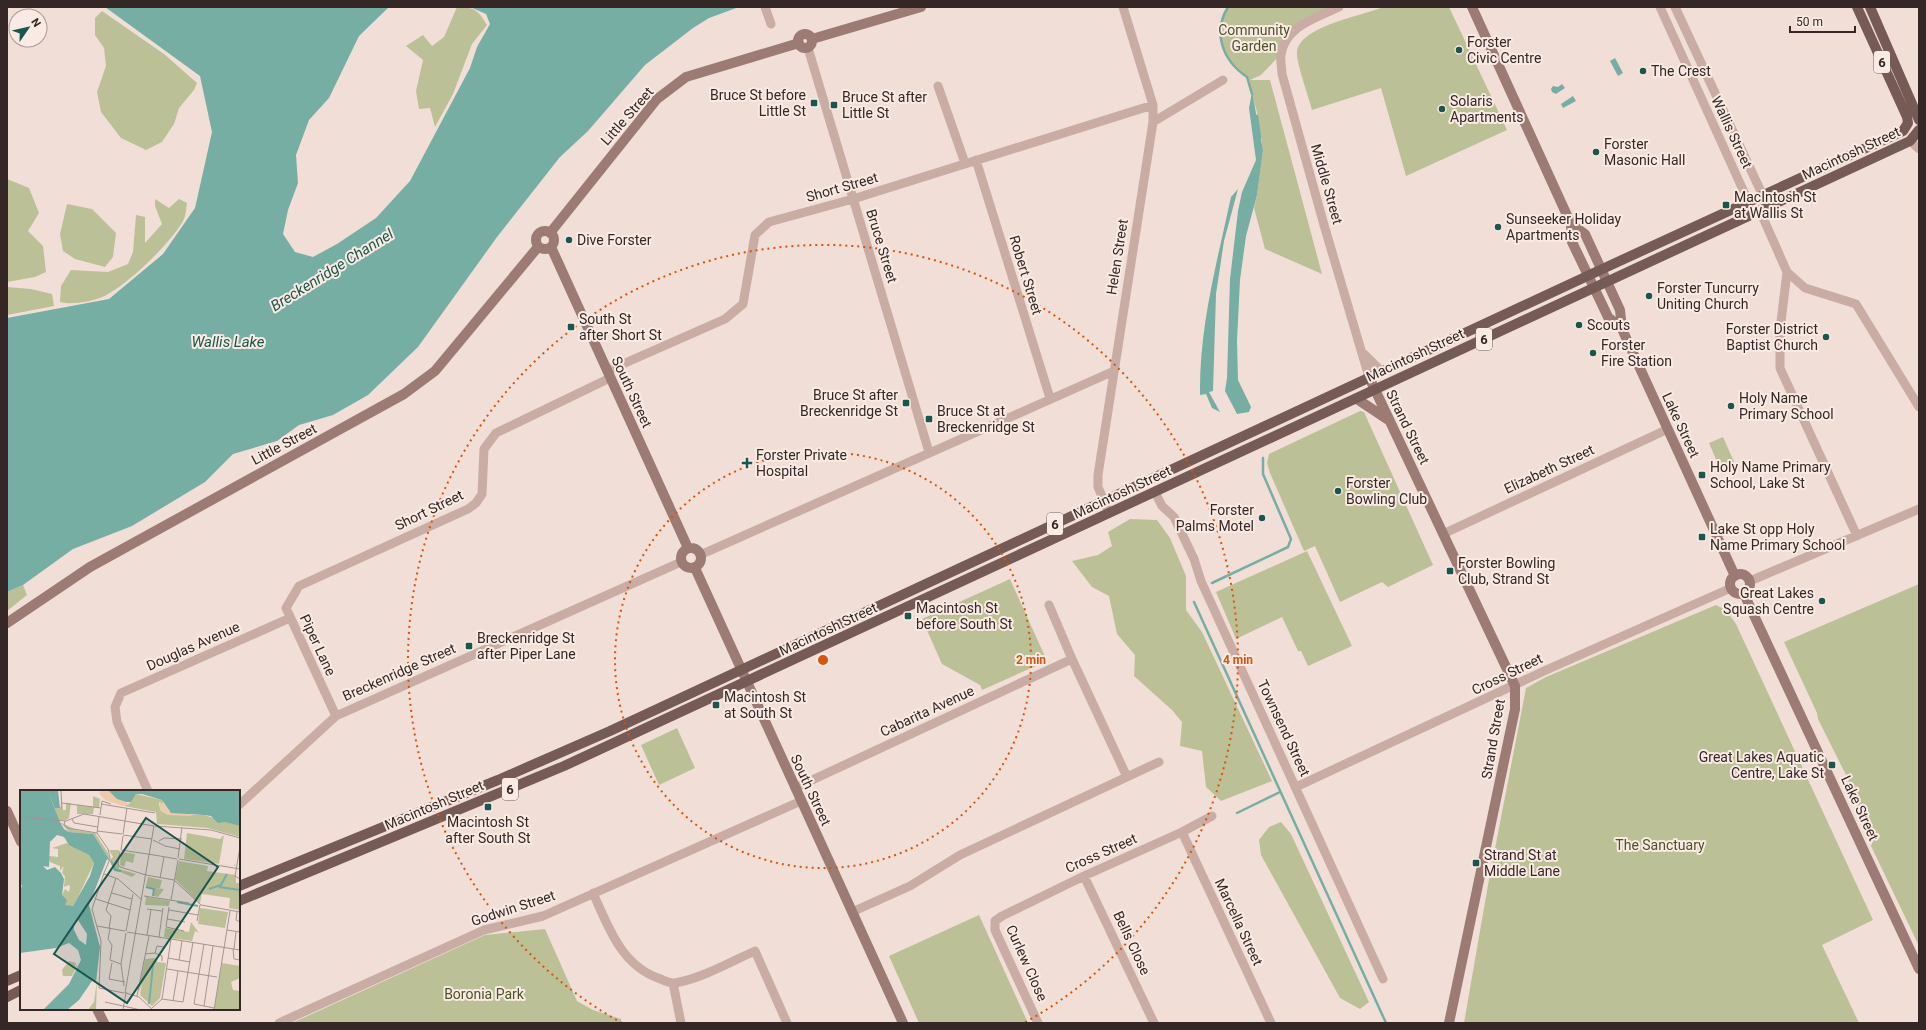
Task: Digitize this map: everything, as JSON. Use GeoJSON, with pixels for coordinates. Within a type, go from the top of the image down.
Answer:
{"type":"FeatureCollection","features":[{"type":"Feature","properties":{"kind":"main road","name":"Macintosh Street"},"geometry":{"type":"LineString","coordinates":[[240,886],[505,777],[741,671],[1381,371],[1903,131],[1908,123],[1907,117],[1857,7]]}},
{"type":"Feature","properties":{"kind":"main road","name":"6"},"geometry":{"type":"LineString","coordinates":[[1870,7],[1918,116]]}},
{"type":"Feature","properties":{"kind":"main road","name":"Macintosh Street"},"geometry":{"type":"LineString","coordinates":[[240,901],[563,767],[1356,399],[1394,379],[1910,141],[1919,130]]}},
{"type":"Feature","properties":{"kind":"main road"},"geometry":{"type":"LineString","coordinates":[[7,981],[20,975]]}},
{"type":"Feature","properties":{"kind":"main road"},"geometry":{"type":"LineString","coordinates":[[7,997],[20,990]]}},
{"type":"Feature","properties":{"kind":"street"},"geometry":{"type":"LineString","coordinates":[[765,7],[771,24]]}},
{"type":"Feature","properties":{"kind":"street","name":"Little Street"},"geometry":{"type":"LineString","coordinates":[[550,233],[657,99],[686,77],[806,44],[921,7]]}},
{"type":"Feature","properties":{"kind":"street","name":"Helen Street"},"geometry":{"type":"LineString","coordinates":[[1109,513],[1103,501],[1097,481],[1153,122],[1153,105],[1124,7]]}},
{"type":"Feature","properties":{"kind":"street","name":"Middle Street"},"geometry":{"type":"LineString","coordinates":[[1339,7],[1296,28],[1285,41],[1280,55],[1282,74],[1360,350],[1374,390]]}},
{"type":"Feature","properties":{"kind":"street","name":"Lake Street"},"geometry":{"type":"LineString","coordinates":[[1472,7],[1571,224],[1572,242],[1608,316],[1622,329]]}},
{"type":"Feature","properties":{"kind":"street","name":"Wallis Street"},"geometry":{"type":"LineString","coordinates":[[1660,7],[1749,203]]}},
{"type":"Feature","properties":{"kind":"street","name":"Wallis Street"},"geometry":{"type":"LineString","coordinates":[[1675,7],[1763,196]]}},
{"type":"Feature","properties":{"kind":"street","name":"Bruce Street"},"geometry":{"type":"LineString","coordinates":[[806,44],[929,452]]}},
{"type":"Feature","properties":{"kind":"street"},"geometry":{"type":"LineString","coordinates":[[1153,122],[1223,80]]}},
{"type":"Feature","properties":{"kind":"street"},"geometry":{"type":"LineString","coordinates":[[938,86],[966,163]]}},
{"type":"Feature","properties":{"kind":"street","name":"Short Street"},"geometry":{"type":"LineString","coordinates":[[286,608],[299,586],[472,506],[482,494],[484,449],[496,433],[609,375],[725,319],[743,304],[755,235],[769,222],[853,199],[1153,105]]}},
{"type":"Feature","properties":{"kind":"street"},"geometry":{"type":"LineString","coordinates":[[1910,141],[1919,149]]}},
{"type":"Feature","properties":{"kind":"street","name":"Robert Street"},"geometry":{"type":"LineString","coordinates":[[976,160],[1050,398]]}},
{"type":"Feature","properties":{"kind":"street"},"geometry":{"type":"LineString","coordinates":[[1760,211],[1787,272],[1806,288],[1856,304],[1919,407]]}},
{"type":"Feature","properties":{"kind":"street","name":"Lake Street"},"geometry":{"type":"LineString","coordinates":[[1571,224],[1585,234],[1620,310],[1622,329],[1735,576]]}},
{"type":"Feature","properties":{"kind":"street"},"geometry":{"type":"LineString","coordinates":[[544,231],[550,233],[554,239],[551,247],[544,250],[538,247],[536,242],[537,235],[544,231]]}},
{"type":"Feature","properties":{"kind":"street","name":"Little Street"},"geometry":{"type":"LineString","coordinates":[[7,624],[90,567],[230,488],[342,429],[417,385],[435,371],[538,247]]}},
{"type":"Feature","properties":{"kind":"street","name":"South Street"},"geometry":{"type":"LineString","coordinates":[[551,247],[688,548]]}},
{"type":"Feature","properties":{"kind":"street"},"geometry":{"type":"LineString","coordinates":[[1787,272],[1780,330],[1780,368],[1857,536]]}},
{"type":"Feature","properties":{"kind":"street","name":"Middle Street"},"geometry":{"type":"LineString","coordinates":[[1360,350],[1381,371]]}},
{"type":"Feature","properties":{"kind":"street"},"geometry":{"type":"LineString","coordinates":[[700,555],[1114,370]]}},
{"type":"Feature","properties":{"kind":"street","name":"Strand Street"},"geometry":{"type":"LineString","coordinates":[[1374,390],[1515,686],[1515,709],[1449,1023]]}},
{"type":"Feature","properties":{"kind":"street"},"geometry":{"type":"LineString","coordinates":[[1356,399],[1389,420]]}},
{"type":"Feature","properties":{"kind":"street","name":"Elizabeth Street"},"geometry":{"type":"LineString","coordinates":[[1443,534],[1668,429]]}},
{"type":"Feature","properties":{"kind":"street","name":"Townsend Street"},"geometry":{"type":"LineString","coordinates":[[1155,492],[1162,506],[1174,517],[1194,559],[1201,581],[1383,979]]}},
{"type":"Feature","properties":{"kind":"street"},"geometry":{"type":"LineString","coordinates":[[1750,581],[1919,509]]}},
{"type":"Feature","properties":{"kind":"street"},"geometry":{"type":"LineString","coordinates":[[688,548],[696,549],[700,555],[700,562],[695,568],[687,568],[681,562],[682,554],[688,548]]}},
{"type":"Feature","properties":{"kind":"street","name":"Breckenridge Street"},"geometry":{"type":"LineString","coordinates":[[240,804],[336,716],[681,562]]}},
{"type":"Feature","properties":{"kind":"street","name":"South Street"},"geometry":{"type":"LineString","coordinates":[[695,568],[903,1023]]}},
{"type":"Feature","properties":{"kind":"street"},"geometry":{"type":"LineString","coordinates":[[1744,574],[1750,581],[1749,590],[1744,594],[1735,593],[1731,588],[1731,581],[1735,576],[1744,574]]}},
{"type":"Feature","properties":{"kind":"street","name":"Cross Street"},"geometry":{"type":"LineString","coordinates":[[1296,787],[1515,686],[1544,671],[1731,588]]}},
{"type":"Feature","properties":{"kind":"street","name":"Lake Street"},"geometry":{"type":"LineString","coordinates":[[1744,594],[1919,969]]}},
{"type":"Feature","properties":{"kind":"street"},"geometry":{"type":"LineString","coordinates":[[1049,605],[1072,659],[1127,777]]}},
{"type":"Feature","properties":{"kind":"street","name":"Piper Lane"},"geometry":{"type":"LineString","coordinates":[[286,608],[336,716]]}},
{"type":"Feature","properties":{"kind":"street","name":"Douglas Avenue"},"geometry":{"type":"LineString","coordinates":[[148,790],[117,722],[115,707],[118,698],[126,691],[290,618]]}},
{"type":"Feature","properties":{"kind":"street","name":"Cabarita Avenue"},"geometry":{"type":"LineString","coordinates":[[795,788],[1072,659]]}},
{"type":"Feature","properties":{"kind":"street"},"geometry":{"type":"LineString","coordinates":[[852,912],[910,886],[960,855],[1159,762]]}},
{"type":"Feature","properties":{"kind":"street","name":"Godwin Street"},"geometry":{"type":"LineString","coordinates":[[279,1023],[484,930],[543,916],[801,801]]}},
{"type":"Feature","properties":{"kind":"street"},"geometry":{"type":"LineString","coordinates":[[7,811],[20,840]]}},
{"type":"Feature","properties":{"kind":"street","name":"Cross Street"},"geometry":{"type":"LineString","coordinates":[[1002,916],[1084,876],[1182,832],[1212,816]]}},
{"type":"Feature","properties":{"kind":"street","name":"Marcella Street"},"geometry":{"type":"LineString","coordinates":[[1182,832],[1271,1023]]}},
{"type":"Feature","properties":{"kind":"street","name":"Bells Close"},"geometry":{"type":"LineString","coordinates":[[1084,876],[1154,1023]]}},
{"type":"Feature","properties":{"kind":"street"},"geometry":{"type":"LineString","coordinates":[[593,893],[618,946],[634,964],[654,977],[673,984],[694,978],[755,950],[787,1023]]}},
{"type":"Feature","properties":{"kind":"street","name":"Curlew Close"},"geometry":{"type":"LineString","coordinates":[[1002,916],[996,921],[995,930],[1038,1023]]}},
{"type":"Feature","properties":{"kind":"street"},"geometry":{"type":"LineString","coordinates":[[673,984],[681,1023]]}},
{"type":"Feature","properties":{"kind":"street"},"geometry":{"type":"LineString","coordinates":[[98,1010],[104,1023]]}},
{"type":"Feature","properties":{"kind":"green space"},"geometry":{"type":"Polygon","coordinates":[[[457,7],[475,10],[487,25],[472,44],[453,94],[435,127],[430,108],[419,109],[416,91],[423,60],[406,46],[423,35],[432,46],[444,37],[457,7]]]}},
{"type":"Feature","properties":{"kind":"green space","name":"Community Garden"},"geometry":{"type":"Polygon","coordinates":[[[1228,7],[1339,7],[1296,28],[1280,55],[1261,75],[1250,80],[1270,80],[1322,274],[1265,249],[1254,208],[1263,150],[1257,112],[1247,77],[1232,63],[1222,46],[1221,27],[1223,17],[1228,7]]]}},
{"type":"Feature","properties":{"kind":"green space"},"geometry":{"type":"Polygon","coordinates":[[[1383,7],[1449,7],[1507,130],[1406,176],[1381,88],[1312,110],[1297,58],[1300,44],[1308,36],[1319,29],[1347,18],[1383,7]]]}},
{"type":"Feature","properties":{"kind":"green space"},"geometry":{"type":"Polygon","coordinates":[[[102,11],[164,54],[197,83],[194,90],[179,108],[174,124],[162,142],[146,150],[121,138],[101,112],[97,92],[106,66],[104,48],[95,35],[95,18],[102,11]]]}},
{"type":"Feature","properties":{"kind":"green space"},"geometry":{"type":"Polygon","coordinates":[[[7,179],[29,188],[39,213],[28,231],[43,246],[46,272],[35,277],[7,282],[7,179]]]}},
{"type":"Feature","properties":{"kind":"green space"},"geometry":{"type":"Polygon","coordinates":[[[155,199],[169,208],[179,199],[187,203],[183,221],[177,231],[158,253],[122,285],[100,298],[80,303],[60,302],[61,286],[71,270],[108,272],[128,264],[133,252],[136,215],[145,217],[145,243],[162,224],[155,206],[155,199]]]}},
{"type":"Feature","properties":{"kind":"green space"},"geometry":{"type":"Polygon","coordinates":[[[67,204],[92,209],[116,233],[113,257],[105,267],[75,259],[63,251],[60,234],[67,204]]]}},
{"type":"Feature","properties":{"kind":"green space"},"geometry":{"type":"Polygon","coordinates":[[[7,287],[31,289],[52,294],[54,306],[7,315],[7,287]]]}},
{"type":"Feature","properties":{"kind":"green space","name":"Forster Bowling Club"},"geometry":{"type":"Polygon","coordinates":[[[1360,411],[1364,412],[1433,565],[1388,587],[1382,582],[1340,602],[1315,546],[1304,551],[1267,463],[1269,454],[1360,411]]]}},
{"type":"Feature","properties":{"kind":"green space"},"geometry":{"type":"Polygon","coordinates":[[[1723,437],[1735,464],[1721,471],[1709,443],[1723,437]]]}},
{"type":"Feature","properties":{"kind":"green space"},"geometry":{"type":"Polygon","coordinates":[[[1130,519],[1157,520],[1170,538],[1186,576],[1186,610],[1202,632],[1272,781],[1221,801],[1206,787],[1202,751],[1180,746],[1182,722],[1172,710],[1134,676],[1135,655],[1117,634],[1109,596],[1092,587],[1072,561],[1098,555],[1112,546],[1108,532],[1130,519]]]}},
{"type":"Feature","properties":{"kind":"green space"},"geometry":{"type":"Polygon","coordinates":[[[1307,551],[1352,646],[1308,666],[1301,651],[1298,651],[1282,617],[1236,639],[1216,592],[1307,551]]]}},
{"type":"Feature","properties":{"kind":"green space"},"geometry":{"type":"Polygon","coordinates":[[[1010,579],[1047,661],[982,690],[980,685],[942,664],[922,619],[1010,579]]]}},
{"type":"Feature","properties":{"kind":"green space"},"geometry":{"type":"Polygon","coordinates":[[[1919,584],[1919,946],[1871,846],[1873,840],[1876,839],[1872,831],[1867,832],[1847,782],[1849,781],[1818,719],[1817,713],[1784,642],[1919,584]]]}},
{"type":"Feature","properties":{"kind":"green space"},"geometry":{"type":"Polygon","coordinates":[[[23,585],[27,595],[7,611],[7,592],[23,585]]]}},
{"type":"Feature","properties":{"kind":"green space","name":"The Sanctuary"},"geometry":{"type":"Polygon","coordinates":[[[1716,605],[1726,610],[1736,624],[1873,920],[1822,945],[1859,1023],[1464,1023],[1488,885],[1526,688],[1546,677],[1716,605]]]}},
{"type":"Feature","properties":{"kind":"green space"},"geometry":{"type":"Polygon","coordinates":[[[677,728],[695,768],[659,785],[641,745],[677,728]]]}},
{"type":"Feature","properties":{"kind":"green space"},"geometry":{"type":"Polygon","coordinates":[[[1281,822],[1291,834],[1369,1002],[1360,1009],[1340,998],[1261,855],[1259,840],[1269,827],[1281,822]]]}},
{"type":"Feature","properties":{"kind":"green space"},"geometry":{"type":"Polygon","coordinates":[[[979,915],[1028,1023],[919,1023],[889,956],[979,915]]]}},
{"type":"Feature","properties":{"kind":"green space","name":"Boronia Park"},"geometry":{"type":"Polygon","coordinates":[[[545,929],[577,1001],[593,1010],[621,1019],[621,1023],[292,1023],[485,935],[545,929]]]}},
{"type":"Feature","properties":{"kind":"water","name":"Wallis Lake"},"geometry":{"type":"Polygon","coordinates":[[[105,7],[389,7],[359,36],[329,98],[309,120],[296,155],[298,183],[288,210],[283,234],[295,252],[313,257],[337,244],[376,218],[410,181],[470,68],[477,47],[490,24],[486,14],[470,7],[739,7],[709,18],[693,28],[645,65],[588,131],[560,157],[497,237],[418,347],[368,395],[333,415],[299,425],[277,441],[233,454],[205,482],[132,526],[73,549],[23,585],[7,592],[7,318],[109,299],[163,254],[195,208],[212,132],[200,76],[105,7]]]}},
{"type":"Feature","properties":{"kind":"water"},"geometry":{"type":"Polygon","coordinates":[[[1615,58],[1623,73],[1618,76],[1610,61],[1615,58]]]}},
{"type":"Feature","properties":{"kind":"water"},"geometry":{"type":"Polygon","coordinates":[[[1562,84],[1565,88],[1556,94],[1552,92],[1551,89],[1553,86],[1558,87],[1562,84]]]}},
{"type":"Feature","properties":{"kind":"water"},"geometry":{"type":"Polygon","coordinates":[[[1252,92],[1263,150],[1257,195],[1246,236],[1240,280],[1237,341],[1238,380],[1251,407],[1249,412],[1237,414],[1225,391],[1227,378],[1230,279],[1238,211],[1242,192],[1256,160],[1249,108],[1252,92]]]}},
{"type":"Feature","properties":{"kind":"water"},"geometry":{"type":"Polygon","coordinates":[[[1573,96],[1576,101],[1563,108],[1561,104],[1573,96]]]}},
{"type":"Feature","properties":{"kind":"water"},"geometry":{"type":"Polygon","coordinates":[[[1238,189],[1224,241],[1216,294],[1213,391],[1209,392],[1220,412],[1212,408],[1206,394],[1200,395],[1202,345],[1210,295],[1231,197],[1238,189]]]}},
{"type":"Feature","properties":{"kind":"waterway"},"geometry":{"type":"LineString","coordinates":[[1228,7],[1223,17],[1221,27],[1222,46],[1232,63],[1247,77],[1252,94]]}},
{"type":"Feature","properties":{"kind":"waterway"},"geometry":{"type":"LineString","coordinates":[[1257,116],[1260,137]]}},
{"type":"Feature","properties":{"kind":"waterway"},"geometry":{"type":"LineString","coordinates":[[1212,583],[1288,547],[1291,539],[1263,474],[1263,458]]}},
{"type":"Feature","properties":{"kind":"waterway"},"geometry":{"type":"LineString","coordinates":[[1194,602],[1386,1023]]}},
{"type":"Feature","properties":{"kind":"waterway"},"geometry":{"type":"LineString","coordinates":[[1237,813],[1280,792]]}},
{"type":"Feature","properties":{"kind":"place","name":"Forster Civic Centre"},"geometry":{"type":"Point","coordinates":[1459,50]}},
{"type":"Feature","properties":{"kind":"place","name":"The Crest"},"geometry":{"type":"Point","coordinates":[1643,71]}},
{"type":"Feature","properties":{"kind":"place","name":"Bruce St before Little St"},"geometry":{"type":"Point","coordinates":[814,103]}},
{"type":"Feature","properties":{"kind":"place","name":"Bruce St after Little St"},"geometry":{"type":"Point","coordinates":[834,105]}},
{"type":"Feature","properties":{"kind":"place","name":"Solaris Apartments"},"geometry":{"type":"Point","coordinates":[1442,109]}},
{"type":"Feature","properties":{"kind":"place","name":"Forster Masonic Hall"},"geometry":{"type":"Point","coordinates":[1596,152]}},
{"type":"Feature","properties":{"kind":"place","name":"MacIntosh St at Wallis St"},"geometry":{"type":"Point","coordinates":[1726,205]}},
{"type":"Feature","properties":{"kind":"place","name":"Sunseeker Holiday Apartments"},"geometry":{"type":"Point","coordinates":[1498,227]}},
{"type":"Feature","properties":{"kind":"place","name":"Dive Forster"},"geometry":{"type":"Point","coordinates":[569,240]}},
{"type":"Feature","properties":{"kind":"place","name":"Forster Tuncurry Uniting Church"},"geometry":{"type":"Point","coordinates":[1649,296]}},
{"type":"Feature","properties":{"kind":"place","name":"Scouts"},"geometry":{"type":"Point","coordinates":[1579,325]}},
{"type":"Feature","properties":{"kind":"place","name":"South St after Short St"},"geometry":{"type":"Point","coordinates":[571,327]}},
{"type":"Feature","properties":{"kind":"place","name":"Forster District Baptist Church"},"geometry":{"type":"Point","coordinates":[1826,337]}},
{"type":"Feature","properties":{"kind":"place","name":"Forster Fire Station"},"geometry":{"type":"Point","coordinates":[1593,353]}},
{"type":"Feature","properties":{"kind":"place","name":"Bruce St after Breckenridge St"},"geometry":{"type":"Point","coordinates":[906,403]}},
{"type":"Feature","properties":{"kind":"place","name":"Holy Name Primary School"},"geometry":{"type":"Point","coordinates":[1731,406]}},
{"type":"Feature","properties":{"kind":"place","name":"Bruce St at Breckenridge St"},"geometry":{"type":"Point","coordinates":[929,419]}},
{"type":"Feature","properties":{"kind":"place","name":"Forster Private Hospital"},"geometry":{"type":"Point","coordinates":[747,463]}},
{"type":"Feature","properties":{"kind":"place","name":"Holy Name Primary School, Lake St"},"geometry":{"type":"Point","coordinates":[1702,475]}},
{"type":"Feature","properties":{"kind":"place","name":"Forster Bowling Club"},"geometry":{"type":"Point","coordinates":[1338,491]}},
{"type":"Feature","properties":{"kind":"place","name":"Forster Palms Motel"},"geometry":{"type":"Point","coordinates":[1262,518]}},
{"type":"Feature","properties":{"kind":"place","name":"Lake St opp Holy Name Primary School"},"geometry":{"type":"Point","coordinates":[1702,537]}},
{"type":"Feature","properties":{"kind":"place","name":"Forster Bowling Club, Strand St"},"geometry":{"type":"Point","coordinates":[1450,571]}},
{"type":"Feature","properties":{"kind":"place","name":"Great Lakes Squash Centre"},"geometry":{"type":"Point","coordinates":[1822,601]}},
{"type":"Feature","properties":{"kind":"place","name":"Macintosh St before South St"},"geometry":{"type":"Point","coordinates":[908,616]}},
{"type":"Feature","properties":{"kind":"place","name":"Breckenridge St after Piper Lane"},"geometry":{"type":"Point","coordinates":[469,646]}},
{"type":"Feature","properties":{"kind":"place","name":"Macintosh St at South St"},"geometry":{"type":"Point","coordinates":[716,705]}},
{"type":"Feature","properties":{"kind":"place","name":"Great Lakes Aquatic Centre, Lake St"},"geometry":{"type":"Point","coordinates":[1832,765]}},
{"type":"Feature","properties":{"kind":"place","name":"Macintosh St after South St"},"geometry":{"type":"Point","coordinates":[488,807]}},
{"type":"Feature","properties":{"kind":"place","name":"Strand St at Middle Lane"},"geometry":{"type":"Point","coordinates":[1476,863]}},
{"type":"Feature","properties":{"kind":"water label","name":"Breckenridge Channel"},"geometry":{"type":"Point","coordinates":[332,270]}}]}
